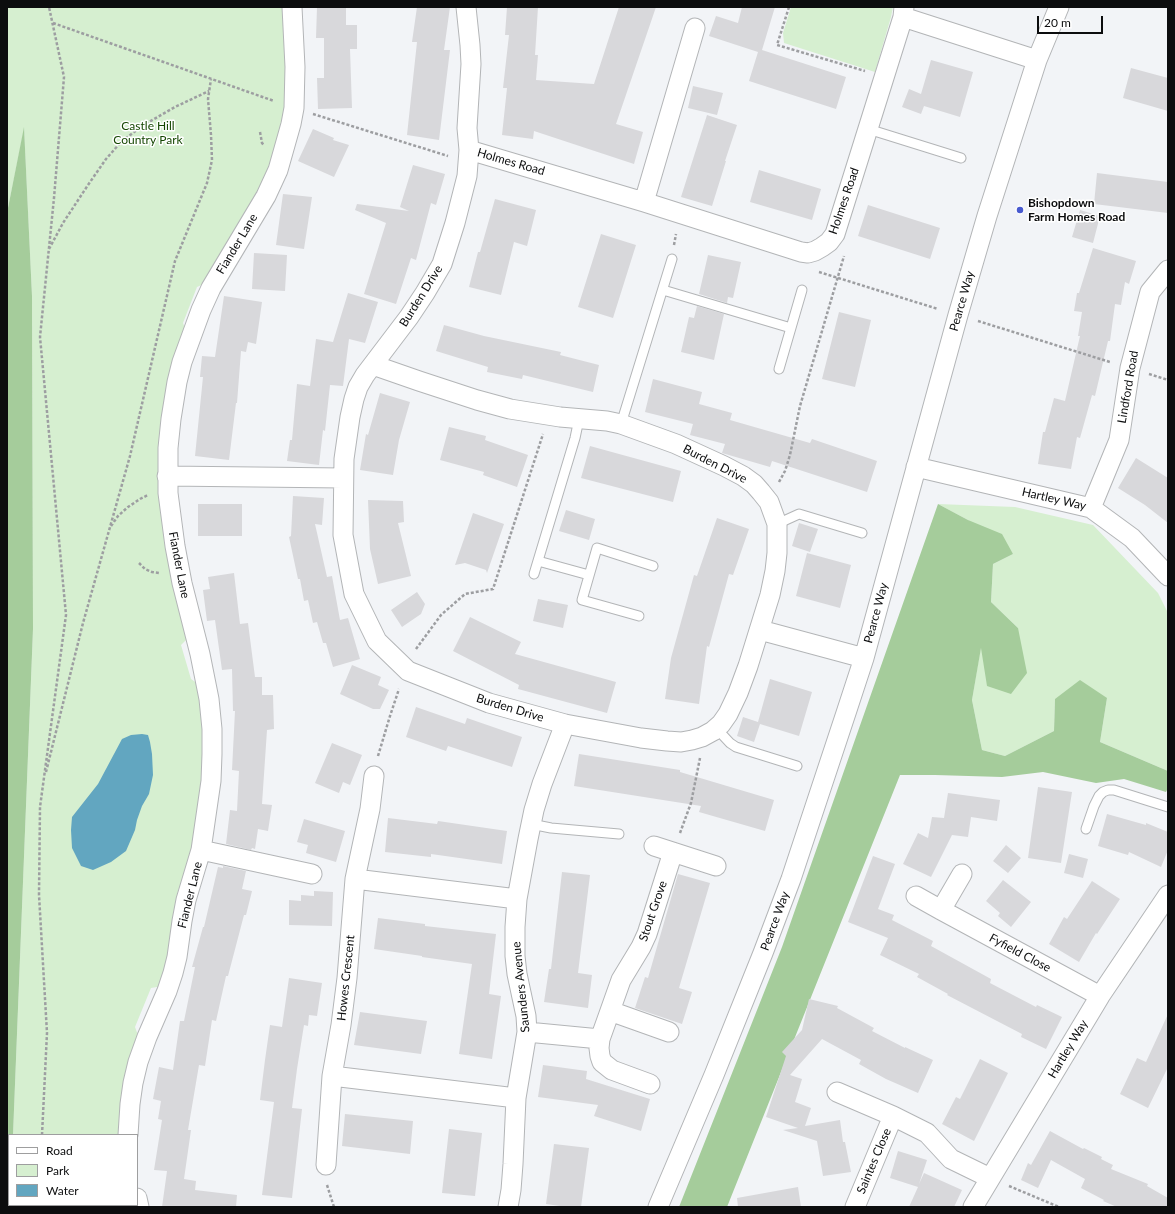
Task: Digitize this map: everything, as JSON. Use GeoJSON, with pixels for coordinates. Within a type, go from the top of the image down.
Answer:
{"type":"FeatureCollection","features":[{"type":"Feature","properties":{"kind":"street","name":"Fiander Lane"},"geometry":{"type":"LineString","coordinates":[[128,1134],[132,1083],[147,1037],[173,974],[183,914],[201,850],[211,781],[212,754],[210,714],[204,674],[182,583],[172,531],[167,483],[171,419],[182,362],[211,288],[266,196],[278,170],[294,108],[295,67],[292,7]]}},
{"type":"Feature","properties":{"kind":"street","name":"Holmes Road"},"geometry":{"type":"LineString","coordinates":[[466,7],[471,64],[467,128],[469,150],[808,253],[815,251],[829,242],[835,234],[903,12],[1037,60]]}},
{"type":"Feature","properties":{"kind":"street","name":"Pearce Way"},"geometry":{"type":"LineString","coordinates":[[658,1207],[714,1075],[791,879],[864,658],[935,396],[987,216],[1037,60],[1059,7]]}},
{"type":"Feature","properties":{"kind":"street"},"geometry":{"type":"LineString","coordinates":[[644,202],[695,28]]}},
{"type":"Feature","properties":{"kind":"street","name":"Burden Drive"},"geometry":{"type":"LineString","coordinates":[[373,365],[477,400],[510,408],[549,416],[607,421],[621,424],[676,444],[724,466],[754,484],[769,502],[777,524],[777,553],[775,571],[760,630],[738,693],[728,714],[721,724],[709,733],[692,740],[681,742],[667,741],[641,738],[564,724],[489,703],[408,671],[377,641],[354,594],[343,535],[343,478],[344,459],[354,399],[358,387],[365,375],[421,299],[442,264],[465,184],[469,162],[469,150]]}},
{"type":"Feature","properties":{"kind":"street","name":"Lindford Road"},"geometry":{"type":"LineString","coordinates":[[1091,508],[1119,440],[1130,368],[1150,292],[1168,270]]}},
{"type":"Feature","properties":{"kind":"street","name":"Hartley Way"},"geometry":{"type":"LineString","coordinates":[[916,467],[1091,508],[1132,538],[1168,576]]}},
{"type":"Feature","properties":{"kind":"street"},"geometry":{"type":"LineString","coordinates":[[167,483],[343,478]]}},
{"type":"Feature","properties":{"kind":"street"},"geometry":{"type":"LineString","coordinates":[[760,630],[864,658]]}},
{"type":"Feature","properties":{"kind":"street","name":"Saunders Avenue"},"geometry":{"type":"LineString","coordinates":[[508,1207],[514,1164],[516,1098],[527,1032],[526,1016],[517,974],[515,956],[517,899],[531,824],[542,784],[564,724]]}},
{"type":"Feature","properties":{"kind":"street","name":"Howes Crescent"},"geometry":{"type":"LineString","coordinates":[[326,1165],[332,1076],[347,978],[355,879],[370,809],[374,776]]}},
{"type":"Feature","properties":{"kind":"street"},"geometry":{"type":"LineString","coordinates":[[654,846],[716,866]]}},
{"type":"Feature","properties":{"kind":"street"},"geometry":{"type":"LineString","coordinates":[[201,850],[312,874]]}},
{"type":"Feature","properties":{"kind":"street","name":"Stout Grove"},"geometry":{"type":"LineString","coordinates":[[650,1084],[612,1070],[606,1066],[602,1062],[599,1048],[600,1039],[621,980],[647,934],[673,852]]}},
{"type":"Feature","properties":{"kind":"street"},"geometry":{"type":"LineString","coordinates":[[941,910],[962,874]]}},
{"type":"Feature","properties":{"kind":"street"},"geometry":{"type":"LineString","coordinates":[[355,879],[517,899]]}},
{"type":"Feature","properties":{"kind":"street","name":"Hartley Way"},"geometry":{"type":"LineString","coordinates":[[973,1207],[1100,996],[1168,895]]}},
{"type":"Feature","properties":{"kind":"street","name":"Fyfield Close"},"geometry":{"type":"LineString","coordinates":[[916,896],[1100,996]]}},
{"type":"Feature","properties":{"kind":"street"},"geometry":{"type":"LineString","coordinates":[[610,1011],[670,1032]]}},
{"type":"Feature","properties":{"kind":"street"},"geometry":{"type":"LineString","coordinates":[[527,1032],[600,1039]]}},
{"type":"Feature","properties":{"kind":"street"},"geometry":{"type":"LineString","coordinates":[[332,1076],[516,1098]]}},
{"type":"Feature","properties":{"kind":"street","name":"Saintes Close"},"geometry":{"type":"LineString","coordinates":[[837,1092],[893,1116],[927,1133],[952,1159],[990,1178]]}},
{"type":"Feature","properties":{"kind":"street","name":"Saintes Close"},"geometry":{"type":"LineString","coordinates":[[855,1207],[893,1116]]}},
{"type":"Feature","properties":{"kind":"lane"},"geometry":{"type":"LineString","coordinates":[[868,129],[961,158]]}},
{"type":"Feature","properties":{"kind":"lane"},"geometry":{"type":"LineString","coordinates":[[621,424],[672,259]]}},
{"type":"Feature","properties":{"kind":"lane"},"geometry":{"type":"LineString","coordinates":[[663,290],[791,328]]}},
{"type":"Feature","properties":{"kind":"lane"},"geometry":{"type":"LineString","coordinates":[[779,370],[802,290]]}},
{"type":"Feature","properties":{"kind":"lane"},"geometry":{"type":"LineString","coordinates":[[534,574],[575,438],[579,419]]}},
{"type":"Feature","properties":{"kind":"lane"},"geometry":{"type":"LineString","coordinates":[[777,524],[799,514],[862,533]]}},
{"type":"Feature","properties":{"kind":"lane"},"geometry":{"type":"LineString","coordinates":[[639,616],[582,600],[589,575],[597,548],[653,566]]}},
{"type":"Feature","properties":{"kind":"lane"},"geometry":{"type":"LineString","coordinates":[[538,561],[589,575]]}},
{"type":"Feature","properties":{"kind":"lane"},"geometry":{"type":"LineString","coordinates":[[709,733],[736,747],[797,766]]}},
{"type":"Feature","properties":{"kind":"lane"},"geometry":{"type":"LineString","coordinates":[[1086,829],[1099,796],[1108,790],[1114,790],[1168,807]]}},
{"type":"Feature","properties":{"kind":"lane"},"geometry":{"type":"LineString","coordinates":[[531,824],[551,828],[618,834]]}},
{"type":"Feature","properties":{"kind":"path"},"geometry":{"type":"LineString","coordinates":[[42,1134],[47,1033],[39,895],[40,807],[66,615],[40,337],[64,77],[50,7]]}},
{"type":"Feature","properties":{"kind":"path"},"geometry":{"type":"LineString","coordinates":[[789,7],[777,45],[884,77]]}},
{"type":"Feature","properties":{"kind":"path"},"geometry":{"type":"LineString","coordinates":[[43,784],[83,623],[130,456],[175,261],[207,183],[212,160],[212,135],[208,99],[211,79]]}},
{"type":"Feature","properties":{"kind":"path"},"geometry":{"type":"LineString","coordinates":[[48,250],[63,223],[88,185],[106,159],[121,142],[142,126],[189,100],[209,91]]}},
{"type":"Feature","properties":{"kind":"path"},"geometry":{"type":"LineString","coordinates":[[672,259],[676,229],[682,214]]}},
{"type":"Feature","properties":{"kind":"path"},"geometry":{"type":"LineString","coordinates":[[765,496],[779,482],[785,471],[805,387],[848,244],[835,234]]}},
{"type":"Feature","properties":{"kind":"path"},"geometry":{"type":"LineString","coordinates":[[374,776],[378,754],[390,716],[415,650],[441,615],[465,594],[493,589],[549,416]]}},
{"type":"Feature","properties":{"kind":"path"},"geometry":{"type":"LineString","coordinates":[[110,528],[118,516],[140,499],[155,493],[167,483]]}},
{"type":"Feature","properties":{"kind":"path"},"geometry":{"type":"LineString","coordinates":[[673,852],[691,803],[699,765],[709,733]]}},
{"type":"Feature","properties":{"kind":"path"},"geometry":{"type":"LineString","coordinates":[[990,1178],[1059,1207]]}},
{"type":"Feature","properties":{"kind":"green space","name":"Castle Hill Country Park"},"geometry":{"type":"Polygon","coordinates":[[[7,7],[285,7],[288,48],[284,124],[275,152],[247,213],[206,283],[197,287],[183,323],[186,331],[159,467],[161,516],[170,567],[187,639],[181,645],[191,679],[201,686],[205,776],[190,857],[178,891],[171,944],[163,986],[151,988],[135,1027],[139,1038],[120,1134],[13,1134],[33,629],[32,296],[24,129],[7,213],[7,7]]]}},
{"type":"Feature","properties":{"kind":"green space"},"geometry":{"type":"Polygon","coordinates":[[[791,7],[893,7],[875,72],[784,43],[783,33],[791,7]]]}},
{"type":"Feature","properties":{"kind":"green space"},"geometry":{"type":"Polygon","coordinates":[[[24,127],[32,296],[33,629],[13,1134],[8,1134],[8,1206],[11,1207],[7,1207],[7,213],[24,127]]]}},
{"type":"Feature","properties":{"kind":"green space"},"geometry":{"type":"Polygon","coordinates":[[[938,504],[1015,507],[1093,525],[1158,593],[1168,613],[1168,771],[1100,742],[1107,698],[1055,699],[1054,731],[1005,756],[982,750],[972,700],[981,646],[1018,628],[991,602],[993,564],[1013,554],[968,520],[938,504]]]}},
{"type":"Feature","properties":{"kind":"green space"},"geometry":{"type":"Polygon","coordinates":[[[938,504],[968,520],[1002,534],[1013,554],[993,564],[991,602],[1018,628],[1027,673],[1011,694],[987,686],[981,648],[972,700],[982,750],[1005,756],[1054,731],[1055,699],[1080,680],[1107,698],[1100,742],[1168,771],[1168,788],[1166,792],[1124,779],[1096,783],[1043,772],[1002,777],[900,775],[727,1207],[679,1207],[782,947],[938,504]]]}},
{"type":"Feature","properties":{"kind":"green space"},"geometry":{"type":"Polygon","coordinates":[[[11,1206],[128,1206],[127,1207],[11,1206]]]}},
{"type":"Feature","properties":{"kind":"water"},"geometry":{"type":"Polygon","coordinates":[[[131,735],[148,735],[150,742],[153,775],[149,794],[142,806],[135,830],[126,851],[111,862],[93,870],[81,866],[72,848],[72,817],[98,784],[122,739],[131,735]]]}},
{"type":"Feature","properties":{"kind":"building"},"geometry":{"type":"Polygon","coordinates":[[[317,7],[346,7],[346,25],[357,25],[357,49],[350,49],[352,108],[318,109],[317,78],[324,78],[324,38],[316,38],[317,7]]]}},
{"type":"Feature","properties":{"kind":"building"},"geometry":{"type":"Polygon","coordinates":[[[417,7],[450,7],[444,50],[450,50],[439,140],[407,135],[417,42],[412,42],[417,7]]]}},
{"type":"Feature","properties":{"kind":"building"},"geometry":{"type":"Polygon","coordinates":[[[507,7],[538,7],[535,55],[538,55],[536,80],[594,84],[619,7],[656,7],[616,124],[643,132],[634,164],[534,131],[533,139],[502,135],[507,88],[503,88],[509,35],[505,35],[507,7]]]}},
{"type":"Feature","properties":{"kind":"building"},"geometry":{"type":"Polygon","coordinates":[[[742,7],[775,7],[762,50],[846,77],[836,109],[749,81],[758,52],[709,36],[716,16],[738,23],[742,7]]]}},
{"type":"Feature","properties":{"kind":"building"},"geometry":{"type":"Polygon","coordinates":[[[931,60],[973,72],[960,117],[924,106],[921,114],[902,107],[909,89],[921,94],[931,60]]]}},
{"type":"Feature","properties":{"kind":"building"},"geometry":{"type":"Polygon","coordinates":[[[1131,68],[1168,78],[1168,111],[1123,98],[1131,68]]]}},
{"type":"Feature","properties":{"kind":"building"},"geometry":{"type":"Polygon","coordinates":[[[693,86],[723,93],[717,115],[688,108],[693,86]]]}},
{"type":"Feature","properties":{"kind":"building"},"geometry":{"type":"Polygon","coordinates":[[[707,115],[737,125],[712,206],[681,197],[707,115]]]}},
{"type":"Feature","properties":{"kind":"building"},"geometry":{"type":"Polygon","coordinates":[[[313,129],[334,138],[333,140],[349,145],[334,177],[298,161],[313,129]]]}},
{"type":"Feature","properties":{"kind":"building"},"geometry":{"type":"Polygon","coordinates":[[[413,165],[445,174],[436,205],[431,203],[416,260],[411,258],[396,304],[364,294],[386,223],[355,210],[357,204],[409,211],[400,207],[413,165]]]}},
{"type":"Feature","properties":{"kind":"building"},"geometry":{"type":"Polygon","coordinates":[[[759,170],[821,189],[812,220],[750,202],[759,170]]]}},
{"type":"Feature","properties":{"kind":"building"},"geometry":{"type":"Polygon","coordinates":[[[1097,173],[1168,182],[1168,213],[1094,204],[1097,173]]]}},
{"type":"Feature","properties":{"kind":"building"},"geometry":{"type":"Polygon","coordinates":[[[283,194],[312,197],[304,249],[276,245],[283,194]]]}},
{"type":"Feature","properties":{"kind":"building"},"geometry":{"type":"Polygon","coordinates":[[[495,199],[536,210],[527,246],[514,242],[501,295],[469,287],[478,252],[480,252],[495,199]]]}},
{"type":"Feature","properties":{"kind":"building"},"geometry":{"type":"Polygon","coordinates":[[[868,205],[940,228],[930,259],[858,236],[868,205]]]}},
{"type":"Feature","properties":{"kind":"building"},"geometry":{"type":"Polygon","coordinates":[[[1080,210],[1100,216],[1093,243],[1072,237],[1080,210]]]}},
{"type":"Feature","properties":{"kind":"building"},"geometry":{"type":"Polygon","coordinates":[[[601,234],[636,245],[613,318],[578,307],[601,234]]]}},
{"type":"Feature","properties":{"kind":"building"},"geometry":{"type":"Polygon","coordinates":[[[1093,248],[1136,261],[1129,284],[1125,282],[1121,305],[1115,304],[1110,341],[1108,341],[1095,396],[1092,395],[1080,438],[1077,437],[1071,469],[1038,464],[1043,432],[1045,432],[1054,398],[1065,401],[1080,336],[1078,336],[1082,312],[1074,311],[1077,293],[1079,293],[1093,248]]]}},
{"type":"Feature","properties":{"kind":"building"},"geometry":{"type":"Polygon","coordinates":[[[254,253],[287,255],[285,291],[252,289],[254,253]]]}},
{"type":"Feature","properties":{"kind":"building"},"geometry":{"type":"Polygon","coordinates":[[[708,255],[741,262],[733,298],[728,297],[727,303],[699,294],[708,255]]]}},
{"type":"Feature","properties":{"kind":"building"},"geometry":{"type":"Polygon","coordinates":[[[348,293],[378,302],[365,343],[349,339],[343,386],[330,385],[325,431],[323,430],[319,465],[287,461],[290,440],[292,440],[297,384],[310,386],[316,339],[333,342],[348,293]]]}},
{"type":"Feature","properties":{"kind":"building"},"geometry":{"type":"Polygon","coordinates":[[[224,296],[262,302],[256,344],[248,342],[246,352],[241,351],[237,403],[229,460],[195,456],[203,377],[200,377],[202,356],[215,357],[224,296]]]}},
{"type":"Feature","properties":{"kind":"building"},"geometry":{"type":"Polygon","coordinates":[[[697,306],[724,314],[714,360],[681,352],[689,317],[694,318],[697,306]]]}},
{"type":"Feature","properties":{"kind":"building"},"geometry":{"type":"Polygon","coordinates":[[[839,312],[871,320],[855,387],[822,379],[839,312]]]}},
{"type":"Feature","properties":{"kind":"building"},"geometry":{"type":"Polygon","coordinates":[[[444,325],[484,336],[561,352],[560,355],[599,365],[593,392],[523,375],[522,379],[487,372],[488,367],[436,351],[444,325]]]}},
{"type":"Feature","properties":{"kind":"building"},"geometry":{"type":"Polygon","coordinates":[[[653,379],[702,392],[699,404],[732,413],[730,420],[810,443],[812,439],[877,461],[867,492],[772,461],[770,467],[722,453],[725,444],[690,435],[693,424],[645,412],[653,379]]]}},
{"type":"Feature","properties":{"kind":"building"},"geometry":{"type":"Polygon","coordinates":[[[380,393],[410,402],[399,440],[393,475],[360,470],[366,434],[368,435],[380,393]]]}},
{"type":"Feature","properties":{"kind":"building"},"geometry":{"type":"Polygon","coordinates":[[[449,427],[486,436],[485,440],[528,455],[517,487],[483,475],[484,472],[440,460],[449,427]]]}},
{"type":"Feature","properties":{"kind":"building"},"geometry":{"type":"Polygon","coordinates":[[[590,446],[681,471],[673,502],[581,478],[590,446]]]}},
{"type":"Feature","properties":{"kind":"building"},"geometry":{"type":"Polygon","coordinates":[[[1136,458],[1168,478],[1168,523],[1145,505],[1118,488],[1136,458]]]}},
{"type":"Feature","properties":{"kind":"building"},"geometry":{"type":"Polygon","coordinates":[[[293,496],[324,498],[322,525],[315,524],[327,577],[332,576],[340,620],[348,618],[360,659],[333,667],[326,643],[323,643],[317,622],[313,623],[308,600],[304,601],[289,537],[291,536],[293,496]]]}},
{"type":"Feature","properties":{"kind":"building"},"geometry":{"type":"Polygon","coordinates":[[[368,500],[403,501],[404,522],[398,523],[411,576],[378,584],[370,549],[368,500]]]}},
{"type":"Feature","properties":{"kind":"building"},"geometry":{"type":"Polygon","coordinates":[[[198,504],[242,504],[242,536],[198,536],[198,504]]]}},
{"type":"Feature","properties":{"kind":"building"},"geometry":{"type":"Polygon","coordinates":[[[566,510],[595,519],[589,540],[559,531],[566,510]]]}},
{"type":"Feature","properties":{"kind":"building"},"geometry":{"type":"Polygon","coordinates":[[[473,513],[504,524],[487,573],[486,570],[465,563],[455,565],[473,513]]]}},
{"type":"Feature","properties":{"kind":"building"},"geometry":{"type":"Polygon","coordinates":[[[717,518],[749,529],[733,575],[729,574],[709,647],[707,646],[699,704],[665,699],[671,658],[694,575],[697,576],[717,518]]]}},
{"type":"Feature","properties":{"kind":"building"},"geometry":{"type":"Polygon","coordinates":[[[799,523],[818,529],[810,552],[792,546],[799,523]]]}},
{"type":"Feature","properties":{"kind":"building"},"geometry":{"type":"Polygon","coordinates":[[[807,553],[851,565],[840,608],[796,596],[807,553]]]}},
{"type":"Feature","properties":{"kind":"building"},"geometry":{"type":"Polygon","coordinates":[[[234,573],[240,624],[248,623],[255,677],[262,677],[262,695],[273,695],[274,729],[267,730],[262,804],[272,805],[268,831],[258,829],[255,849],[252,848],[251,850],[226,844],[230,810],[237,811],[239,771],[232,770],[235,711],[233,711],[232,669],[222,670],[215,620],[207,621],[203,590],[210,589],[208,577],[234,573]]]}},
{"type":"Feature","properties":{"kind":"building"},"geometry":{"type":"Polygon","coordinates":[[[417,592],[425,604],[421,614],[402,627],[391,610],[417,592]]]}},
{"type":"Feature","properties":{"kind":"building"},"geometry":{"type":"Polygon","coordinates":[[[538,599],[568,605],[563,628],[533,621],[538,599]]]}},
{"type":"Feature","properties":{"kind":"building"},"geometry":{"type":"Polygon","coordinates":[[[470,617],[521,642],[515,654],[616,682],[607,713],[518,689],[519,685],[453,651],[470,617]]]}},
{"type":"Feature","properties":{"kind":"building"},"geometry":{"type":"Polygon","coordinates":[[[352,665],[381,677],[378,685],[389,690],[380,709],[373,709],[340,694],[352,665]]]}},
{"type":"Feature","properties":{"kind":"building"},"geometry":{"type":"Polygon","coordinates":[[[770,679],[812,692],[799,736],[760,724],[754,742],[737,736],[743,717],[758,722],[770,679]]]}},
{"type":"Feature","properties":{"kind":"building"},"geometry":{"type":"Polygon","coordinates":[[[416,707],[465,724],[467,718],[522,737],[512,767],[448,746],[446,751],[406,737],[416,707]]]}},
{"type":"Feature","properties":{"kind":"building"},"geometry":{"type":"Polygon","coordinates":[[[332,743],[362,755],[350,785],[343,782],[339,793],[315,783],[332,743]]]}},
{"type":"Feature","properties":{"kind":"building"},"geometry":{"type":"Polygon","coordinates":[[[579,754],[680,770],[680,772],[774,800],[765,831],[699,812],[701,806],[574,786],[579,754]]]}},
{"type":"Feature","properties":{"kind":"building"},"geometry":{"type":"Polygon","coordinates":[[[1038,787],[1072,792],[1061,863],[1028,858],[1038,787]]]}},
{"type":"Feature","properties":{"kind":"building"},"geometry":{"type":"Polygon","coordinates":[[[948,793],[1000,800],[997,821],[971,817],[968,837],[952,835],[931,877],[903,864],[918,833],[928,838],[932,817],[944,818],[948,793]]]}},
{"type":"Feature","properties":{"kind":"building"},"geometry":{"type":"Polygon","coordinates":[[[1107,814],[1146,825],[1146,823],[1168,832],[1168,850],[1161,867],[1129,852],[1128,855],[1098,846],[1107,814]]]}},
{"type":"Feature","properties":{"kind":"building"},"geometry":{"type":"Polygon","coordinates":[[[388,818],[437,824],[438,821],[507,831],[502,864],[431,854],[431,857],[385,852],[388,818]]]}},
{"type":"Feature","properties":{"kind":"building"},"geometry":{"type":"Polygon","coordinates":[[[304,819],[345,831],[336,862],[306,853],[308,845],[297,842],[304,819]]]}},
{"type":"Feature","properties":{"kind":"building"},"geometry":{"type":"Polygon","coordinates":[[[1006,845],[1021,858],[1008,873],[993,861],[1006,845]]]}},
{"type":"Feature","properties":{"kind":"building"},"geometry":{"type":"Polygon","coordinates":[[[1069,854],[1088,859],[1083,878],[1064,873],[1069,854]]]}},
{"type":"Feature","properties":{"kind":"building"},"geometry":{"type":"Polygon","coordinates":[[[873,856],[895,864],[878,909],[894,915],[892,920],[933,941],[931,946],[991,979],[990,983],[1036,1007],[1037,1005],[1062,1017],[1046,1049],[1021,1037],[1022,1034],[947,995],[948,994],[917,977],[919,974],[880,955],[888,938],[848,922],[873,856]]]}},
{"type":"Feature","properties":{"kind":"building"},"geometry":{"type":"Polygon","coordinates":[[[223,866],[246,871],[242,889],[252,891],[228,976],[226,976],[216,1021],[212,1020],[205,1066],[199,1065],[188,1130],[191,1130],[184,1179],[196,1181],[195,1190],[237,1195],[236,1207],[162,1207],[167,1171],[154,1170],[162,1120],[158,1119],[161,1101],[153,1099],[159,1067],[173,1070],[180,1021],[184,1021],[195,967],[192,967],[204,927],[218,867],[223,868],[223,866]]]}},
{"type":"Feature","properties":{"kind":"building"},"geometry":{"type":"Polygon","coordinates":[[[562,872],[590,875],[578,973],[592,975],[588,1008],[544,1002],[549,969],[551,969],[562,872]]]}},
{"type":"Feature","properties":{"kind":"building"},"geometry":{"type":"Polygon","coordinates":[[[678,874],[710,883],[679,988],[692,992],[682,1024],[635,1008],[645,977],[648,978],[678,874]]]}},
{"type":"Feature","properties":{"kind":"building"},"geometry":{"type":"Polygon","coordinates":[[[1003,880],[1031,902],[1011,927],[998,916],[1000,913],[986,901],[1003,880]]]}},
{"type":"Feature","properties":{"kind":"building"},"geometry":{"type":"Polygon","coordinates":[[[1092,881],[1120,899],[1097,934],[1096,933],[1079,962],[1049,944],[1064,917],[1067,919],[1092,881]]]}},
{"type":"Feature","properties":{"kind":"building"},"geometry":{"type":"Polygon","coordinates":[[[314,891],[333,892],[332,926],[289,925],[289,900],[301,901],[301,895],[314,896],[314,891]]]}},
{"type":"Feature","properties":{"kind":"building"},"geometry":{"type":"Polygon","coordinates":[[[378,918],[425,924],[425,926],[496,934],[489,994],[501,996],[492,1059],[459,1054],[472,964],[374,949],[378,918]]]}},
{"type":"Feature","properties":{"kind":"building"},"geometry":{"type":"Polygon","coordinates":[[[289,978],[322,983],[317,1016],[309,1015],[308,1026],[304,1025],[297,1069],[292,1108],[302,1109],[292,1198],[262,1195],[274,1102],[260,1100],[270,1025],[282,1027],[289,978]]]}},
{"type":"Feature","properties":{"kind":"building"},"geometry":{"type":"Polygon","coordinates":[[[809,999],[838,1006],[837,1008],[874,1028],[872,1031],[933,1060],[918,1093],[886,1079],[859,1064],[861,1060],[822,1039],[790,1075],[802,1079],[795,1102],[811,1108],[805,1126],[840,1120],[843,1142],[845,1142],[851,1172],[823,1176],[817,1141],[783,1130],[798,1128],[766,1117],[786,1056],[782,1052],[802,1030],[809,999]]]}},
{"type":"Feature","properties":{"kind":"building"},"geometry":{"type":"Polygon","coordinates":[[[360,1012],[427,1021],[421,1054],[354,1045],[360,1012]]]}},
{"type":"Feature","properties":{"kind":"building"},"geometry":{"type":"Polygon","coordinates":[[[1168,1014],[1168,1067],[1148,1108],[1120,1094],[1137,1058],[1146,1062],[1168,1014]]]}},
{"type":"Feature","properties":{"kind":"building"},"geometry":{"type":"Polygon","coordinates":[[[980,1059],[1008,1073],[974,1141],[942,1124],[956,1097],[960,1099],[980,1059]]]}},
{"type":"Feature","properties":{"kind":"building"},"geometry":{"type":"Polygon","coordinates":[[[543,1065],[587,1071],[586,1079],[650,1099],[641,1131],[594,1116],[598,1105],[538,1097],[543,1065]]]}},
{"type":"Feature","properties":{"kind":"building"},"geometry":{"type":"Polygon","coordinates":[[[345,1114],[413,1121],[410,1154],[342,1146],[345,1114]]]}},
{"type":"Feature","properties":{"kind":"building"},"geometry":{"type":"Polygon","coordinates":[[[449,1129],[482,1133],[475,1196],[442,1193],[449,1129]]]}},
{"type":"Feature","properties":{"kind":"building"},"geometry":{"type":"Polygon","coordinates":[[[1050,1131],[1083,1149],[1084,1148],[1102,1157],[1101,1159],[1113,1165],[1111,1169],[1148,1184],[1147,1186],[1168,1198],[1168,1207],[1117,1207],[1103,1201],[1104,1200],[1081,1188],[1085,1179],[1051,1160],[1038,1188],[1021,1180],[1028,1163],[1031,1165],[1050,1131]]]}},
{"type":"Feature","properties":{"kind":"building"},"geometry":{"type":"Polygon","coordinates":[[[554,1144],[589,1148],[581,1207],[546,1204],[554,1144]]]}},
{"type":"Feature","properties":{"kind":"building"},"geometry":{"type":"Polygon","coordinates":[[[898,1151],[927,1160],[919,1184],[924,1173],[962,1190],[954,1207],[909,1207],[918,1187],[890,1178],[898,1151]]]}},
{"type":"Feature","properties":{"kind":"building"},"geometry":{"type":"Polygon","coordinates":[[[798,1187],[801,1207],[738,1207],[737,1198],[798,1187]]]}},
{"type":"Feature","properties":{"kind":"place","name":"Bishopdown Farm Homes Road"},"geometry":{"type":"Point","coordinates":[1020,210]}}]}
